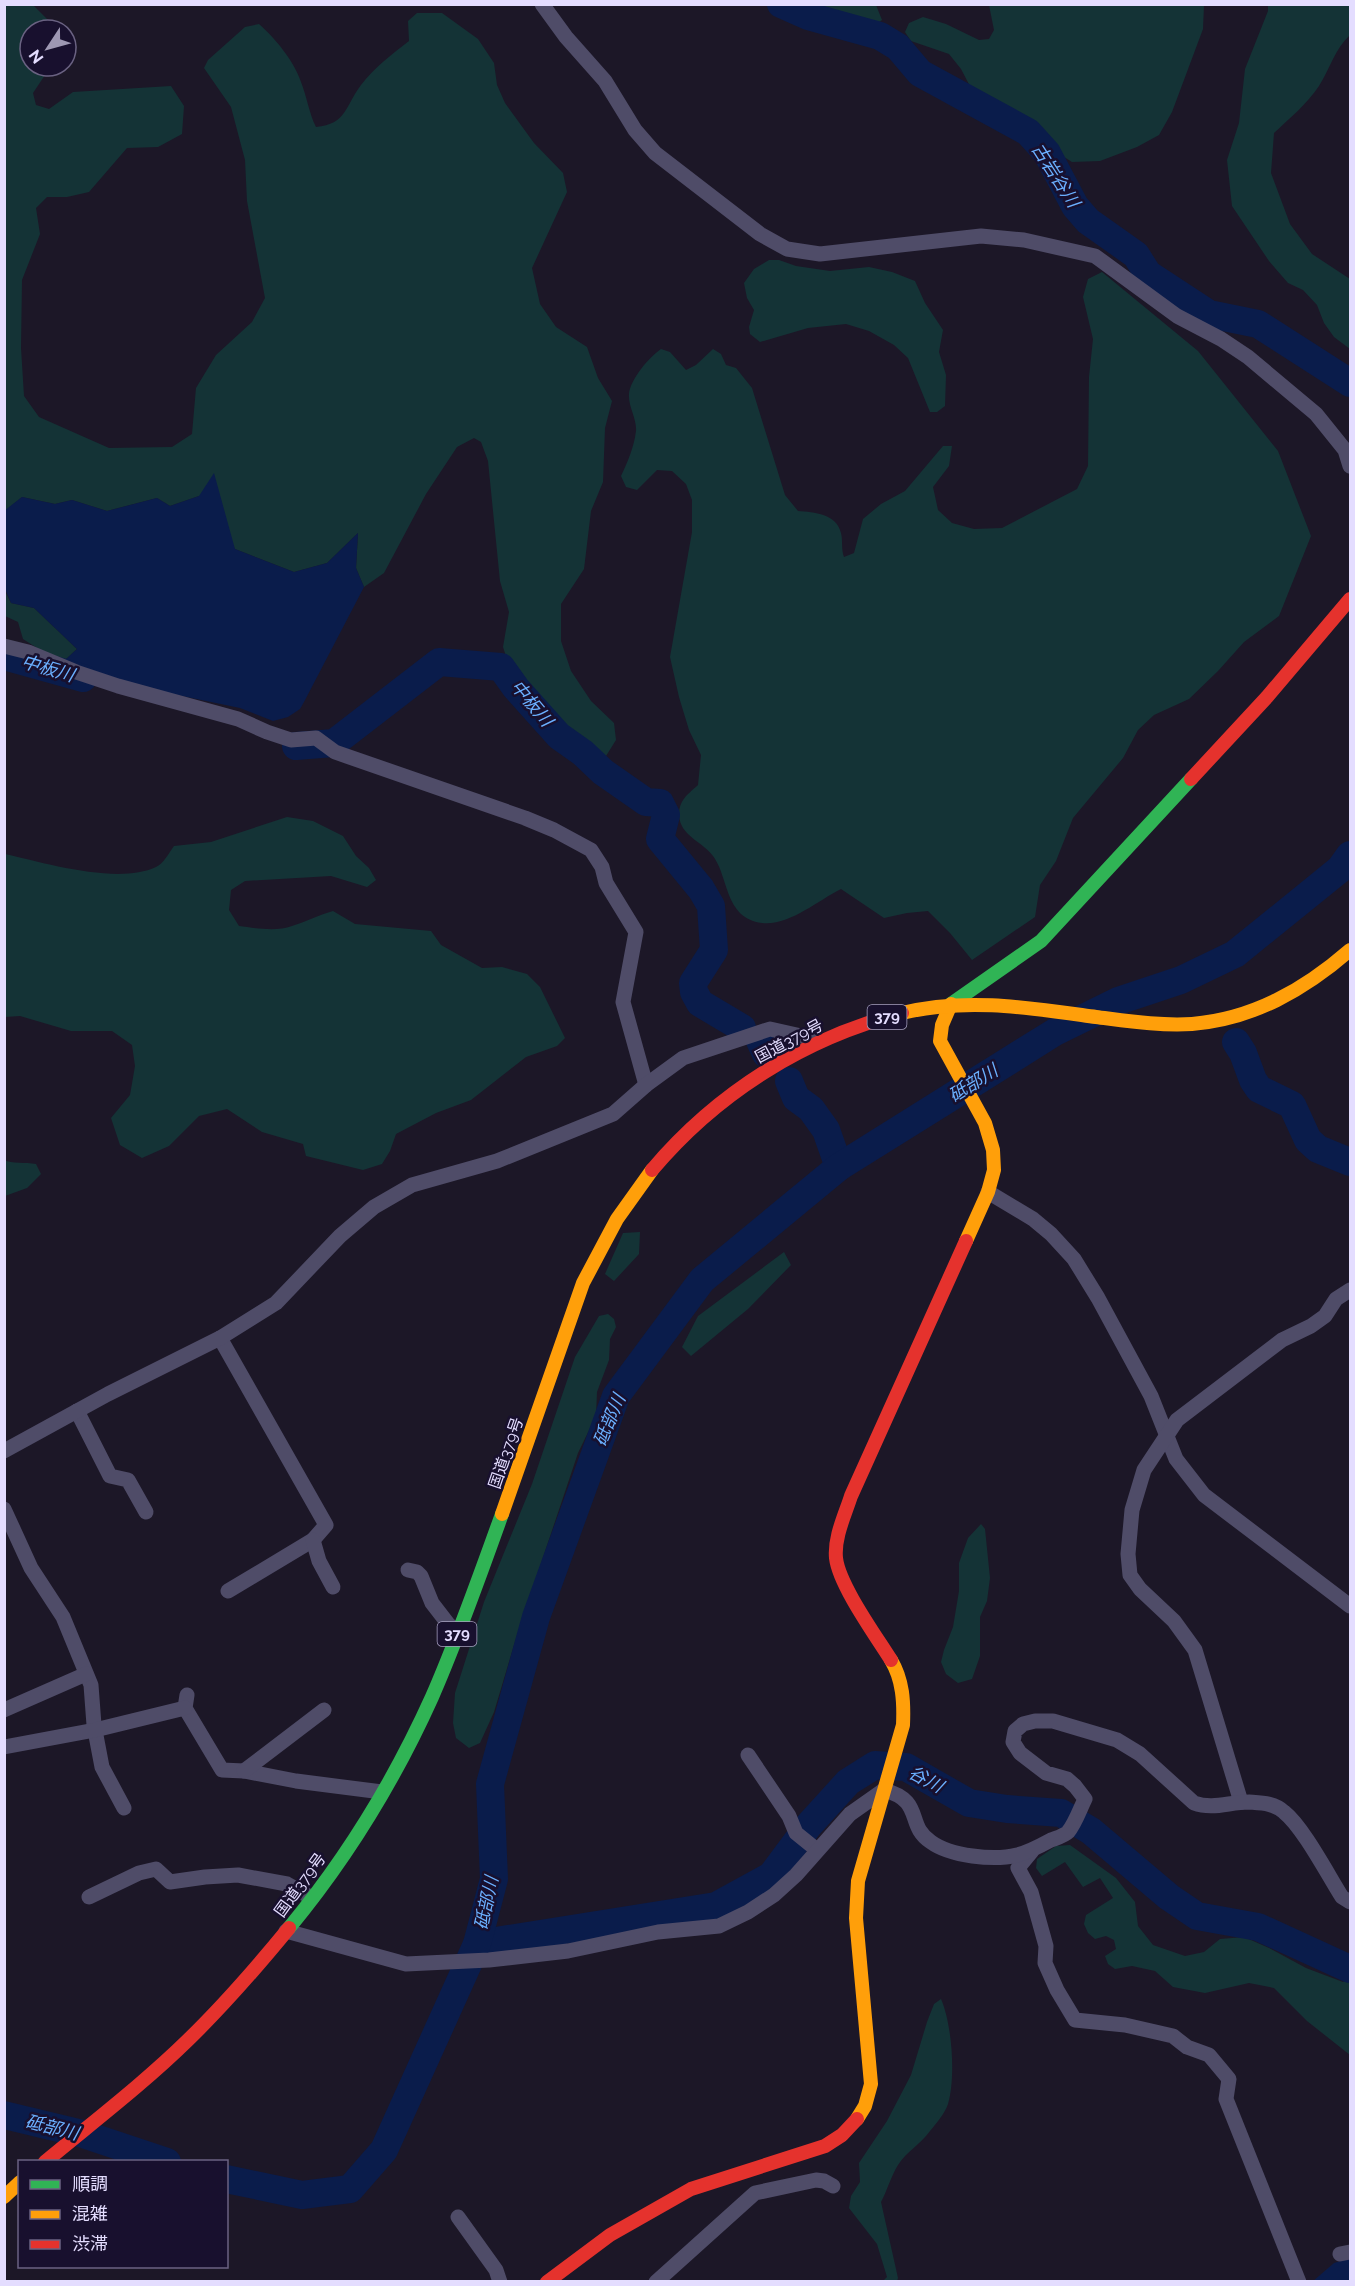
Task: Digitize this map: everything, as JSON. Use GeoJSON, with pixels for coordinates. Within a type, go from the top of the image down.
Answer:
{"type":"FeatureCollection","features":[{"type":"Feature","properties":{"kind":"main road"},"geometry":{"type":"LineString","coordinates":[[547,2282],[610,2235],[691,2189],[825,2146],[843,2135],[856,2122],[865,2106],[871,2084],[856,1918],[858,1881],[898,1745],[904,1711],[900,1681],[893,1663],[863,1617],[840,1574],[836,1557],[838,1535],[851,1496],[988,1192],[994,1170],[993,1150],[985,1123],[940,1041],[942,1025],[950,1005],[1041,941],[1267,697],[1350,599]]}},
{"type":"Feature","properties":{"kind":"main road","name":"国道379号"},"geometry":{"type":"LineString","coordinates":[[47,2160],[138,2086],[229,1998],[312,1898],[347,1848],[382,1792],[430,1699],[509,1494],[583,1282],[622,1210],[694,1126],[753,1079],[819,1040],[883,1018],[950,1005],[999,1005],[1170,1024],[1214,1021],[1260,1010],[1300,989],[1335,964],[1350,950]]}},
{"type":"Feature","properties":{"kind":"main road"},"geometry":{"type":"LineString","coordinates":[[4,2197],[18,2184]]}},
{"type":"Feature","properties":{"kind":"street"},"geometry":{"type":"LineString","coordinates":[[543,5],[566,37],[605,81],[635,130],[655,153],[760,234],[787,249],[820,254],[981,236],[1024,240],[1095,256],[1177,316],[1221,339],[1248,357],[1316,414],[1344,450],[1350,466]]}},
{"type":"Feature","properties":{"kind":"street"},"geometry":{"type":"LineString","coordinates":[[4,646],[28,652],[118,686],[238,718],[267,732],[291,740],[316,738],[335,752],[525,818],[554,830],[591,850],[602,867],[606,883],[636,932],[623,1002],[646,1085]]}},
{"type":"Feature","properties":{"kind":"street"},"geometry":{"type":"LineString","coordinates":[[4,1451],[220,1338],[276,1303],[340,1236],[374,1207],[412,1185],[497,1161],[613,1114],[646,1085],[683,1058],[770,1029],[819,1040]]}},
{"type":"Feature","properties":{"kind":"street"},"geometry":{"type":"LineString","coordinates":[[988,1192],[1033,1219],[1051,1234],[1074,1259],[1098,1298],[1151,1396],[1176,1460],[1204,1495],[1350,1606]]}},
{"type":"Feature","properties":{"kind":"street"},"geometry":{"type":"LineString","coordinates":[[1241,1802],[1195,1650],[1174,1621],[1140,1589],[1130,1575],[1128,1554],[1132,1510],[1144,1470],[1177,1420],[1282,1340],[1311,1326],[1325,1316],[1336,1299],[1350,1290]]}},
{"type":"Feature","properties":{"kind":"street"},"geometry":{"type":"LineString","coordinates":[[220,1338],[326,1525],[313,1540],[228,1591]]}},
{"type":"Feature","properties":{"kind":"street"},"geometry":{"type":"LineString","coordinates":[[77,1411],[110,1476],[128,1480],[146,1512]]}},
{"type":"Feature","properties":{"kind":"street"},"geometry":{"type":"LineString","coordinates":[[4,1509],[31,1568],[63,1617],[91,1685],[95,1730],[102,1767],[124,1808]]}},
{"type":"Feature","properties":{"kind":"street"},"geometry":{"type":"LineString","coordinates":[[313,1540],[319,1561],[333,1587]]}},
{"type":"Feature","properties":{"kind":"street"},"geometry":{"type":"LineString","coordinates":[[408,1570],[417,1572],[421,1576],[432,1603],[449,1625],[458,1631]]}},
{"type":"Feature","properties":{"kind":"street"},"geometry":{"type":"LineString","coordinates":[[4,1710],[86,1674]]}},
{"type":"Feature","properties":{"kind":"street"},"geometry":{"type":"LineString","coordinates":[[4,1747],[95,1730],[186,1702],[222,1770],[244,1771],[296,1781],[382,1792]]}},
{"type":"Feature","properties":{"kind":"street"},"geometry":{"type":"LineString","coordinates":[[244,1771],[324,1710]]}},
{"type":"Feature","properties":{"kind":"street"},"geometry":{"type":"LineString","coordinates":[[286,1931],[406,1964],[486,1960],[568,1951],[658,1932],[719,1926],[748,1912],[774,1895],[796,1875],[815,1848],[850,1814],[886,1785],[912,1808],[916,1825],[929,1842],[946,1850],[977,1856],[1015,1856],[1067,1833],[1085,1799],[1076,1786],[1067,1779],[1046,1773],[1020,1753],[1013,1742],[1015,1731],[1023,1724],[1035,1721],[1053,1721],[1117,1740],[1140,1754],[1194,1803],[1206,1807],[1241,1802],[1268,1803],[1284,1812],[1303,1835],[1342,1897],[1350,1902]]}},
{"type":"Feature","properties":{"kind":"street"},"geometry":{"type":"LineString","coordinates":[[748,1755],[789,1816],[796,1833],[815,1848]]}},
{"type":"Feature","properties":{"kind":"street"},"geometry":{"type":"LineString","coordinates":[[1033,1849],[1018,1868],[1031,1892],[1046,1946],[1045,1963],[1057,1990],[1075,2020],[1125,2025],[1173,2036],[1187,2047],[1209,2055],[1229,2079],[1226,2099],[1299,2282]]}},
{"type":"Feature","properties":{"kind":"street"},"geometry":{"type":"LineString","coordinates":[[90,1898],[139,1872],[156,1869],[170,1882],[238,1875],[287,1884],[312,1898]]}},
{"type":"Feature","properties":{"kind":"street"},"geometry":{"type":"LineString","coordinates":[[657,2282],[755,2193],[816,2180],[833,2186]]}},
{"type":"Feature","properties":{"kind":"street"},"geometry":{"type":"LineString","coordinates":[[458,2217],[496,2270],[500,2282]]}},
{"type":"Feature","properties":{"kind":"green space"},"geometry":{"type":"Polygon","coordinates":[[[5,5],[33,5],[46,18],[18,18],[18,78],[43,78],[33,93],[36,105],[49,109],[73,92],[171,86],[184,106],[182,134],[158,147],[127,148],[89,192],[67,197],[47,197],[36,208],[40,234],[22,280],[21,348],[24,396],[39,417],[109,448],[172,447],[192,434],[196,388],[216,355],[252,322],[265,298],[247,201],[245,160],[231,107],[204,68],[208,60],[245,27],[259,24],[294,66],[316,127],[340,118],[366,79],[409,41],[408,21],[417,13],[442,13],[478,39],[494,63],[497,85],[505,103],[534,143],[563,173],[567,192],[532,268],[540,304],[556,327],[587,347],[598,378],[612,401],[605,428],[603,482],[591,511],[584,569],[561,604],[561,641],[571,671],[591,701],[614,723],[616,740],[606,756],[597,757],[541,710],[514,680],[503,647],[509,612],[500,581],[488,461],[481,442],[474,438],[457,447],[426,494],[384,573],[364,587],[356,568],[358,533],[327,563],[294,572],[235,549],[199,496],[170,506],[157,498],[107,511],[72,500],[55,504],[22,497],[5,511],[5,5]]]}},
{"type":"Feature","properties":{"kind":"green space"},"geometry":{"type":"Polygon","coordinates":[[[802,5],[876,5],[882,20],[876,24],[826,14],[802,5]]]}},
{"type":"Feature","properties":{"kind":"green space"},"geometry":{"type":"Polygon","coordinates":[[[989,5],[1204,5],[1203,29],[1172,112],[1159,135],[1137,147],[1100,161],[1072,162],[1053,150],[1031,127],[972,90],[961,69],[949,54],[911,41],[905,32],[909,23],[923,17],[946,24],[979,40],[989,39],[994,30],[989,5]]]}},
{"type":"Feature","properties":{"kind":"green space"},"geometry":{"type":"Polygon","coordinates":[[[1268,5],[1350,5],[1350,35],[1336,53],[1314,93],[1274,133],[1271,173],[1290,224],[1312,254],[1350,279],[1350,349],[1334,337],[1324,323],[1317,305],[1303,290],[1288,283],[1269,261],[1232,206],[1227,160],[1239,123],[1245,69],[1268,11],[1268,5]]]}},
{"type":"Feature","properties":{"kind":"green space"},"geometry":{"type":"Polygon","coordinates":[[[769,260],[830,271],[869,267],[892,272],[915,281],[925,303],[943,330],[939,352],[946,375],[945,406],[937,412],[930,412],[908,358],[894,345],[869,331],[846,324],[808,328],[760,342],[750,334],[749,327],[754,310],[747,298],[744,283],[754,269],[769,260]]]}},
{"type":"Feature","properties":{"kind":"green space"},"geometry":{"type":"Polygon","coordinates":[[[1102,272],[1198,351],[1278,451],[1311,536],[1279,616],[1244,642],[1189,699],[1154,715],[1138,730],[1123,758],[1073,818],[1056,861],[1040,885],[1035,917],[972,960],[928,911],[884,918],[841,889],[803,912],[782,921],[762,923],[750,920],[734,905],[713,856],[687,833],[680,822],[679,810],[682,801],[698,785],[701,755],[689,730],[670,657],[692,532],[692,500],[686,484],[672,471],[657,470],[637,490],[626,487],[621,476],[634,443],[636,431],[629,394],[636,376],[661,349],[670,352],[686,370],[696,365],[713,349],[721,354],[726,365],[736,368],[752,388],[785,495],[798,511],[824,515],[835,522],[841,533],[844,557],[854,553],[863,519],[881,504],[905,491],[943,446],[952,446],[949,466],[933,487],[938,510],[952,523],[974,529],[1002,528],[1077,489],[1088,466],[1089,377],[1093,339],[1083,297],[1088,279],[1102,272]]]}},
{"type":"Feature","properties":{"kind":"green space"},"geometry":{"type":"Polygon","coordinates":[[[4,589],[11,603],[34,608],[77,649],[65,660],[45,653],[23,639],[18,622],[5,616],[4,589]]]}},
{"type":"Feature","properties":{"kind":"green space"},"geometry":{"type":"Polygon","coordinates":[[[287,817],[313,821],[343,836],[376,880],[367,887],[331,876],[245,881],[231,890],[229,910],[239,926],[266,929],[286,928],[333,911],[355,924],[431,931],[441,945],[482,968],[502,967],[527,974],[540,987],[565,1038],[557,1046],[526,1057],[471,1100],[436,1113],[396,1134],[382,1164],[363,1170],[306,1156],[303,1144],[262,1132],[227,1109],[199,1116],[169,1146],[142,1158],[120,1145],[111,1118],[130,1095],[135,1066],[132,1045],[112,1031],[71,1031],[20,1016],[5,1017],[5,854],[81,871],[122,874],[140,872],[159,866],[174,846],[211,842],[287,817]]]}},
{"type":"Feature","properties":{"kind":"green space"},"geometry":{"type":"Polygon","coordinates":[[[4,1160],[36,1164],[41,1174],[27,1188],[5,1196],[4,1160]]]}},
{"type":"Feature","properties":{"kind":"green space"},"geometry":{"type":"Polygon","coordinates":[[[640,1232],[639,1254],[614,1281],[605,1274],[623,1233],[640,1232]]]}},
{"type":"Feature","properties":{"kind":"green space"},"geometry":{"type":"Polygon","coordinates":[[[784,1252],[791,1265],[748,1309],[691,1356],[682,1347],[698,1316],[784,1252]]]}},
{"type":"Feature","properties":{"kind":"green space"},"geometry":{"type":"Polygon","coordinates":[[[608,1314],[614,1319],[616,1327],[610,1339],[609,1360],[597,1392],[596,1416],[578,1453],[517,1635],[494,1712],[480,1743],[469,1748],[456,1738],[453,1723],[455,1693],[484,1602],[532,1484],[575,1357],[599,1316],[608,1314]]]}},
{"type":"Feature","properties":{"kind":"green space"},"geometry":{"type":"Polygon","coordinates":[[[981,1524],[985,1529],[990,1578],[987,1601],[980,1617],[980,1656],[972,1679],[958,1683],[946,1674],[941,1662],[953,1627],[959,1591],[959,1563],[968,1538],[981,1524]]]}},
{"type":"Feature","properties":{"kind":"green space"},"geometry":{"type":"Polygon","coordinates":[[[1070,1845],[1116,1878],[1135,1902],[1138,1926],[1153,1945],[1185,1956],[1204,1952],[1220,1939],[1244,1937],[1306,1968],[1343,1982],[1350,1978],[1350,2055],[1307,2021],[1274,1988],[1249,1983],[1205,1993],[1173,1987],[1155,1971],[1132,1966],[1115,1969],[1108,1964],[1105,1956],[1116,1949],[1114,1940],[1106,1936],[1095,1939],[1088,1933],[1084,1924],[1086,1915],[1113,1898],[1100,1878],[1083,1887],[1065,1862],[1042,1876],[1036,1868],[1037,1859],[1056,1846],[1070,1845]]]}},
{"type":"Feature","properties":{"kind":"green space"},"geometry":{"type":"Polygon","coordinates":[[[941,1999],[948,2022],[952,2066],[948,2104],[926,2136],[898,2165],[881,2202],[898,2278],[897,2281],[883,2281],[887,2277],[877,2244],[849,2208],[851,2196],[860,2182],[859,2163],[887,2121],[911,2075],[934,2004],[941,1999]]]}},
{"type":"Feature","properties":{"kind":"water"},"geometry":{"type":"Polygon","coordinates":[[[214,473],[235,549],[294,572],[327,563],[358,533],[356,568],[364,587],[300,709],[288,717],[273,721],[240,708],[129,685],[65,660],[77,649],[34,608],[11,603],[5,589],[4,511],[22,497],[55,504],[72,500],[107,511],[157,498],[170,506],[199,496],[214,473]]]}},
{"type":"Feature","properties":{"kind":"water"},"geometry":{"type":"Polygon","coordinates":[[[1350,2258],[1350,2281],[1312,2282],[1334,2263],[1350,2258]]]}},
{"type":"Feature","properties":{"kind":"waterway","name":"古岩谷川"},"geometry":{"type":"LineString","coordinates":[[781,4],[808,16],[880,36],[898,47],[920,73],[1028,132],[1047,153],[1075,206],[1088,221],[1136,255],[1148,274],[1209,314],[1258,324],[1350,383]]}},
{"type":"Feature","properties":{"kind":"waterway","name":"中板川"},"geometry":{"type":"LineString","coordinates":[[4,656],[83,678]]}},
{"type":"Feature","properties":{"kind":"waterway","name":"中板川"},"geometry":{"type":"LineString","coordinates":[[296,746],[334,743],[439,662],[501,667],[516,688],[559,736],[583,753],[603,772],[646,802],[660,803],[666,815],[660,839],[701,889],[711,906],[714,950],[693,983],[694,992],[700,1003],[742,1028]]}},
{"type":"Feature","properties":{"kind":"waterway","name":"砥部川"},"geometry":{"type":"LineString","coordinates":[[228,2179],[302,2195],[350,2189],[384,2150],[477,1944],[494,1879],[490,1784],[536,1617],[616,1396],[702,1280],[839,1167],[1055,1032],[1118,1001],[1181,980],[1235,954],[1340,869],[1350,855]]}},
{"type":"Feature","properties":{"kind":"waterway","name":"中板川"},"geometry":{"type":"LineString","coordinates":[[760,1041],[766,1054]]}},
{"type":"Feature","properties":{"kind":"waterway"},"geometry":{"type":"LineString","coordinates":[[1236,1042],[1259,1089],[1292,1105],[1308,1140],[1318,1149],[1350,1162]]}},
{"type":"Feature","properties":{"kind":"waterway","name":"中板川"},"geometry":{"type":"LineString","coordinates":[[789,1081],[796,1098],[811,1109],[826,1130],[839,1167]]}},
{"type":"Feature","properties":{"kind":"waterway","name":"谷川"},"geometry":{"type":"LineString","coordinates":[[477,1944],[716,1906],[771,1876],[809,1825],[848,1782],[875,1765],[906,1767],[969,1803],[1007,1809],[1061,1813],[1091,1831],[1169,1897],[1197,1916],[1258,1927],[1350,1969]]}},
{"type":"Feature","properties":{"kind":"waterway","name":"砥部川"},"geometry":{"type":"LineString","coordinates":[[4,2115],[83,2134],[161,2160]]}},
{"type":"Feature","properties":{"kind":"traffic: fast"},"geometry":{"type":"LineString","coordinates":[[951,1004],[1041,941],[1191,779]]}},
{"type":"Feature","properties":{"kind":"traffic: fast"},"geometry":{"type":"LineString","coordinates":[[289,1928],[350,1846],[386,1788],[418,1728],[442,1675],[502,1514]]}},
{"type":"Feature","properties":{"kind":"traffic: slow"},"geometry":{"type":"LineString","coordinates":[[902,1013],[926,1008],[975,1005],[1023,1008],[1156,1024],[1192,1024],[1214,1021],[1236,1016],[1277,1000],[1314,978],[1350,950]]}},
{"type":"Feature","properties":{"kind":"traffic: slow"},"geometry":{"type":"LineString","coordinates":[[951,1004],[942,1025],[940,1041],[985,1123],[993,1150],[994,1170],[988,1192],[966,1241]]}},
{"type":"Feature","properties":{"kind":"traffic: slow"},"geometry":{"type":"LineString","coordinates":[[502,1514],[583,1283],[617,1219],[652,1170]]}},
{"type":"Feature","properties":{"kind":"traffic: slow"},"geometry":{"type":"LineString","coordinates":[[857,2119],[865,2106],[871,2084],[856,1918],[858,1881],[903,1725],[902,1691],[891,1660]]}},
{"type":"Feature","properties":{"kind":"traffic: slow"},"geometry":{"type":"LineString","coordinates":[[4,2197],[18,2184]]}},
{"type":"Feature","properties":{"kind":"traffic: jam"},"geometry":{"type":"LineString","coordinates":[[1191,779],[1267,697],[1350,599]]}},
{"type":"Feature","properties":{"kind":"traffic: jam"},"geometry":{"type":"LineString","coordinates":[[652,1170],[705,1116],[765,1072],[831,1037],[902,1013]]}},
{"type":"Feature","properties":{"kind":"traffic: jam"},"geometry":{"type":"LineString","coordinates":[[891,1660],[844,1582],[836,1558],[837,1542],[851,1496],[966,1241]]}},
{"type":"Feature","properties":{"kind":"traffic: jam"},"geometry":{"type":"LineString","coordinates":[[47,2160],[136,2087],[188,2040],[240,1986],[289,1928]]}},
{"type":"Feature","properties":{"kind":"traffic: jam"},"geometry":{"type":"LineString","coordinates":[[547,2282],[610,2235],[691,2189],[825,2146],[842,2135],[857,2119]]}}]}
